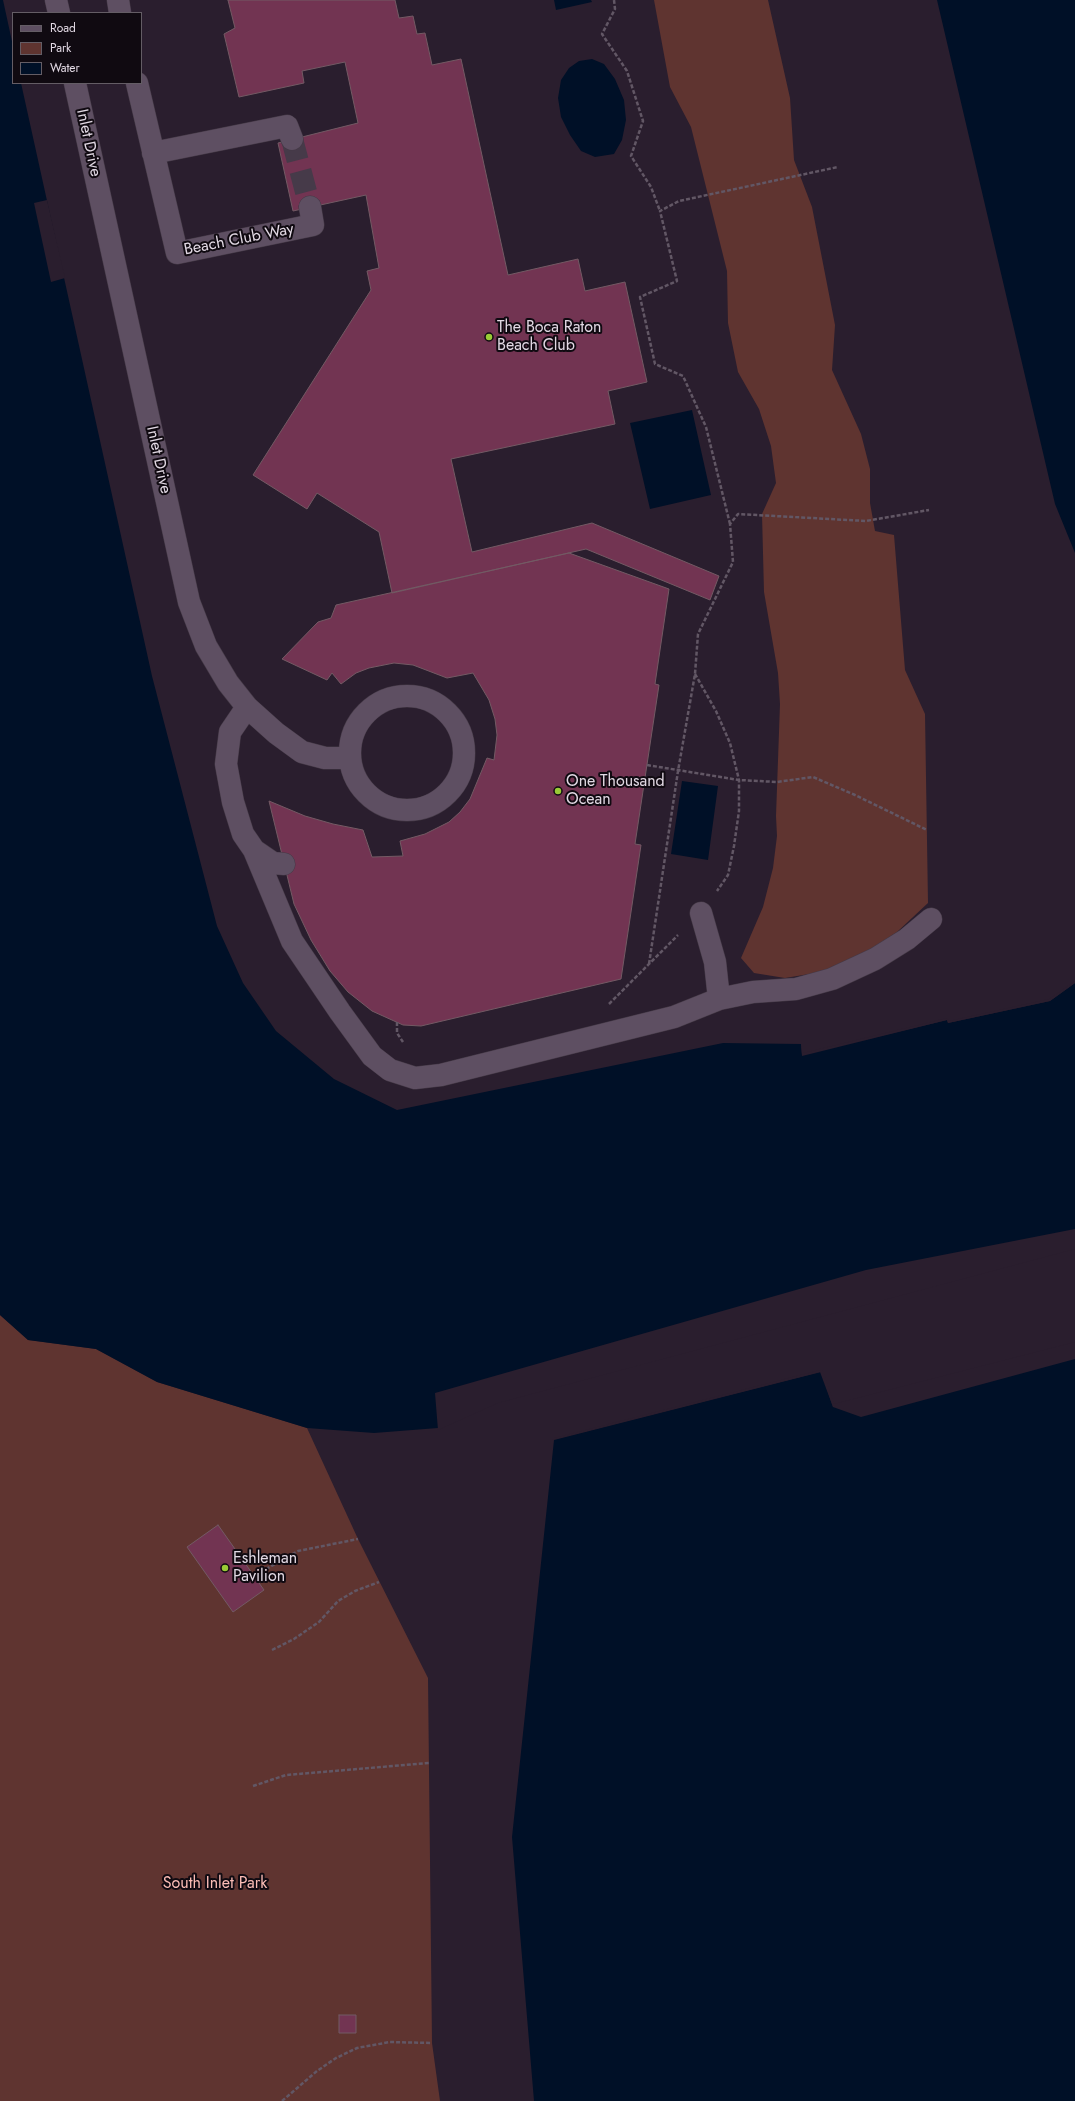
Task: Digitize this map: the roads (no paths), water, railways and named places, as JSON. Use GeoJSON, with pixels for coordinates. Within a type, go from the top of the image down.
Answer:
{"type":"FeatureCollection","features":[{"type":"Feature","properties":{"kind":"lane"},"geometry":{"type":"LineString","coordinates":[[56,0],[59,12]]}},
{"type":"Feature","properties":{"kind":"lane"},"geometry":{"type":"LineString","coordinates":[[118,0],[120,12]]}},
{"type":"Feature","properties":{"kind":"lane","name":"Inlet Drive"},"geometry":{"type":"LineString","coordinates":[[75,84],[189,602],[206,646],[228,683],[248,707],[276,733],[302,752],[325,758],[349,758]]}},
{"type":"Feature","properties":{"kind":"lane","name":"Beach Club Way"},"geometry":{"type":"LineString","coordinates":[[137,84],[177,253],[313,225],[310,208]]}},
{"type":"Feature","properties":{"kind":"lane"},"geometry":{"type":"LineString","coordinates":[[153,153],[287,126],[292,139]]}},
{"type":"Feature","properties":{"kind":"lane"},"geometry":{"type":"LineString","coordinates":[[397,696],[419,696],[438,704],[454,718],[464,737],[465,759],[459,779],[446,796],[428,807],[407,811],[386,807],[368,796],[355,779],[349,758],[352,737],[361,718],[377,703],[397,696]]}},
{"type":"Feature","properties":{"kind":"lane"},"geometry":{"type":"LineString","coordinates":[[248,707],[230,732],[226,764],[233,802],[243,834],[254,850],[292,941],[372,1056],[390,1070],[415,1078],[441,1075],[674,1017],[719,999],[753,992],[796,989],[832,979],[875,959],[907,939],[931,919]]}},
{"type":"Feature","properties":{"kind":"lane"},"geometry":{"type":"LineString","coordinates":[[254,850],[273,863],[284,864]]}},
{"type":"Feature","properties":{"kind":"lane"},"geometry":{"type":"LineString","coordinates":[[701,913],[715,962],[719,999]]}},
{"type":"Feature","properties":{"kind":"water"},"geometry":{"type":"Polygon","coordinates":[[[0,0],[3,0],[12,41],[12,84],[21,84],[152,676],[217,926],[243,983],[276,1031],[334,1079],[397,1110],[723,1043],[801,1044],[802,1055],[947,1020],[948,1023],[1050,1001],[1075,983],[1075,1247],[497,1401],[438,1428],[374,1433],[307,1428],[157,1382],[96,1349],[28,1340],[0,1315],[0,0]]]}},
{"type":"Feature","properties":{"kind":"water"},"geometry":{"type":"Polygon","coordinates":[[[554,0],[591,0],[592,2],[556,10],[554,0]]]}},
{"type":"Feature","properties":{"kind":"water"},"geometry":{"type":"Polygon","coordinates":[[[937,0],[1075,0],[1075,553],[1055,504],[937,0]]]}},
{"type":"Feature","properties":{"kind":"water"},"geometry":{"type":"Polygon","coordinates":[[[592,59],[604,64],[615,79],[624,100],[626,120],[622,140],[614,154],[595,157],[581,151],[570,135],[561,117],[558,98],[561,80],[569,68],[579,61],[592,59]]]}},
{"type":"Feature","properties":{"kind":"water"},"geometry":{"type":"Polygon","coordinates":[[[692,410],[711,495],[650,509],[630,423],[692,410]]]}},
{"type":"Feature","properties":{"kind":"water"},"geometry":{"type":"Polygon","coordinates":[[[682,781],[718,786],[708,860],[671,854],[682,781]]]}},
{"type":"Feature","properties":{"kind":"water"},"geometry":{"type":"Polygon","coordinates":[[[1075,1344],[1075,2101],[534,2101],[512,1837],[554,1440],[821,1372],[833,1407],[1075,1344]]]}},
{"type":"Feature","properties":{"kind":"tunnel"},"geometry":{"type":"LineString","coordinates":[[292,139],[310,207]]}},
{"type":"Feature","properties":{"kind":"place","name":"The Boca Raton Beach Club"},"geometry":{"type":"Point","coordinates":[489,337]}},
{"type":"Feature","properties":{"kind":"place","name":"One Thousand Ocean"},"geometry":{"type":"Point","coordinates":[558,791]}},
{"type":"Feature","properties":{"kind":"place","name":"Eshleman Pavilion"},"geometry":{"type":"Point","coordinates":[225,1568]}},
{"type":"Feature","properties":{"kind":"park label","name":"South Inlet Park"},"geometry":{"type":"Point","coordinates":[215,1884]}}]}
